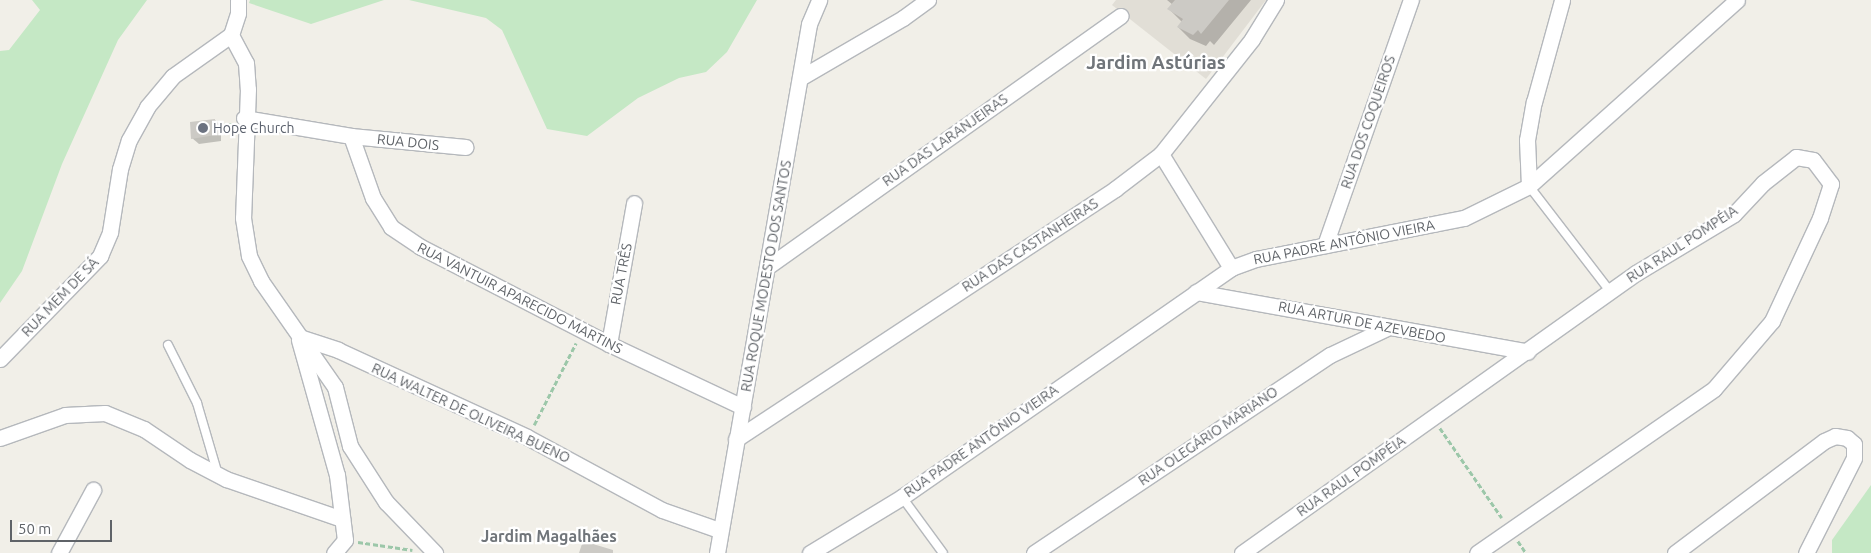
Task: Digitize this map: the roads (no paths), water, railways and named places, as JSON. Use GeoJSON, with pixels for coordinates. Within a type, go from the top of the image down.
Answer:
{"type":"FeatureCollection","features":[{"type":"Feature","properties":{"kind":"street"},"geometry":{"type":"LineString","coordinates":[[238,0],[238,13],[231,35],[246,63],[248,89],[244,118],[243,218],[249,256],[261,281],[300,334],[335,387],[350,446],[386,502],[430,548]]}},
{"type":"Feature","properties":{"kind":"street","name":"RUA ROQUE MODESTO DOS SANTOS"},"geometry":{"type":"LineString","coordinates":[[717,553],[719,530],[770,265],[809,24],[819,0]]}},
{"type":"Feature","properties":{"kind":"street"},"geometry":{"type":"LineString","coordinates":[[800,78],[903,18],[928,0]]}},
{"type":"Feature","properties":{"kind":"street","name":"RUA DAS CASTANHEIRAS"},"geometry":{"type":"LineString","coordinates":[[736,439],[1115,189],[1161,154],[1252,40],[1276,0]]}},
{"type":"Feature","properties":{"kind":"street","name":"RUA DOS COQUEIROS"},"geometry":{"type":"LineString","coordinates":[[1325,245],[1411,0]]}},
{"type":"Feature","properties":{"kind":"street"},"geometry":{"type":"LineString","coordinates":[[1529,186],[1527,140],[1534,102],[1562,0]]}},
{"type":"Feature","properties":{"kind":"street","name":"RUA PADRE ANTÔNIO VIEIRA"},"geometry":{"type":"LineString","coordinates":[[810,553],[902,497],[1231,268],[1256,259],[1464,218],[1529,186],[1737,0]]}},
{"type":"Feature","properties":{"kind":"street","name":"RUA DAS LARANJEIRAS"},"geometry":{"type":"LineString","coordinates":[[770,265],[1120,16]]}},
{"type":"Feature","properties":{"kind":"street","name":"RUA MEM DE SÁ"},"geometry":{"type":"LineString","coordinates":[[0,359],[100,256],[110,232],[120,169],[129,140],[147,107],[173,76],[231,35]]}},
{"type":"Feature","properties":{"kind":"street"},"geometry":{"type":"LineString","coordinates":[[244,118],[351,136]]}},
{"type":"Feature","properties":{"kind":"street","name":"RUA DOIS"},"geometry":{"type":"LineString","coordinates":[[351,136],[465,147]]}},
{"type":"Feature","properties":{"kind":"street","name":"RUA VANTUIR APARECIDO MARTINS"},"geometry":{"type":"LineString","coordinates":[[351,136],[372,198],[391,227],[421,248],[609,344],[743,407]]}},
{"type":"Feature","properties":{"kind":"street"},"geometry":{"type":"LineString","coordinates":[[1161,154],[1231,268]]}},
{"type":"Feature","properties":{"kind":"street","name":"RUA RAUL POMPÉIA"},"geometry":{"type":"LineString","coordinates":[[1242,553],[1528,352],[1636,272],[1734,214],[1763,183],[1796,157],[1813,160],[1831,184],[1820,218],[1772,321],[1714,389],[1477,553]]}},
{"type":"Feature","properties":{"kind":"street","name":"RUA TRÊS"},"geometry":{"type":"LineString","coordinates":[[609,344],[634,203]]}},
{"type":"Feature","properties":{"kind":"street","name":"RUA ARTUR DE AZEVBEDO"},"geometry":{"type":"LineString","coordinates":[[1196,292],[1528,352]]}},
{"type":"Feature","properties":{"kind":"street","name":"RUA OLEGÁRIO MARIANO"},"geometry":{"type":"LineString","coordinates":[[1038,552],[1330,355],[1387,328]]}},
{"type":"Feature","properties":{"kind":"street"},"geometry":{"type":"LineString","coordinates":[[300,334],[311,390],[337,475],[345,540],[334,553]]}},
{"type":"Feature","properties":{"kind":"street","name":"RUA WALTER DE OLIVEIRA BUENO"},"geometry":{"type":"LineString","coordinates":[[300,334],[528,437],[662,510],[719,530]]}},
{"type":"Feature","properties":{"kind":"street"},"geometry":{"type":"LineString","coordinates":[[0,438],[65,415],[105,413],[144,429],[218,475],[342,519]]}},
{"type":"Feature","properties":{"kind":"street"},"geometry":{"type":"LineString","coordinates":[[1674,553],[1824,441],[1835,436],[1847,438],[1854,444],[1854,458],[1806,553]]}},
{"type":"Feature","properties":{"kind":"street"},"geometry":{"type":"LineString","coordinates":[[59,553],[93,490]]}},
{"type":"Feature","properties":{"kind":"lane"},"geometry":{"type":"LineString","coordinates":[[1529,186],[1610,291]]}},
{"type":"Feature","properties":{"kind":"lane"},"geometry":{"type":"LineString","coordinates":[[168,345],[197,403],[218,475]]}},
{"type":"Feature","properties":{"kind":"lane"},"geometry":{"type":"LineString","coordinates":[[902,497],[943,553]]}},
{"type":"Feature","properties":{"kind":"place","name":"Hope Church"},"geometry":{"type":"Point","coordinates":[203,128]}},
{"type":"Feature","properties":{"kind":"district","name":"Jardim Astúrias"},"geometry":{"type":"Point","coordinates":[1156,63]}},
{"type":"Feature","properties":{"kind":"district","name":"Jardim Magalhães"},"geometry":{"type":"Point","coordinates":[549,536]}}]}
